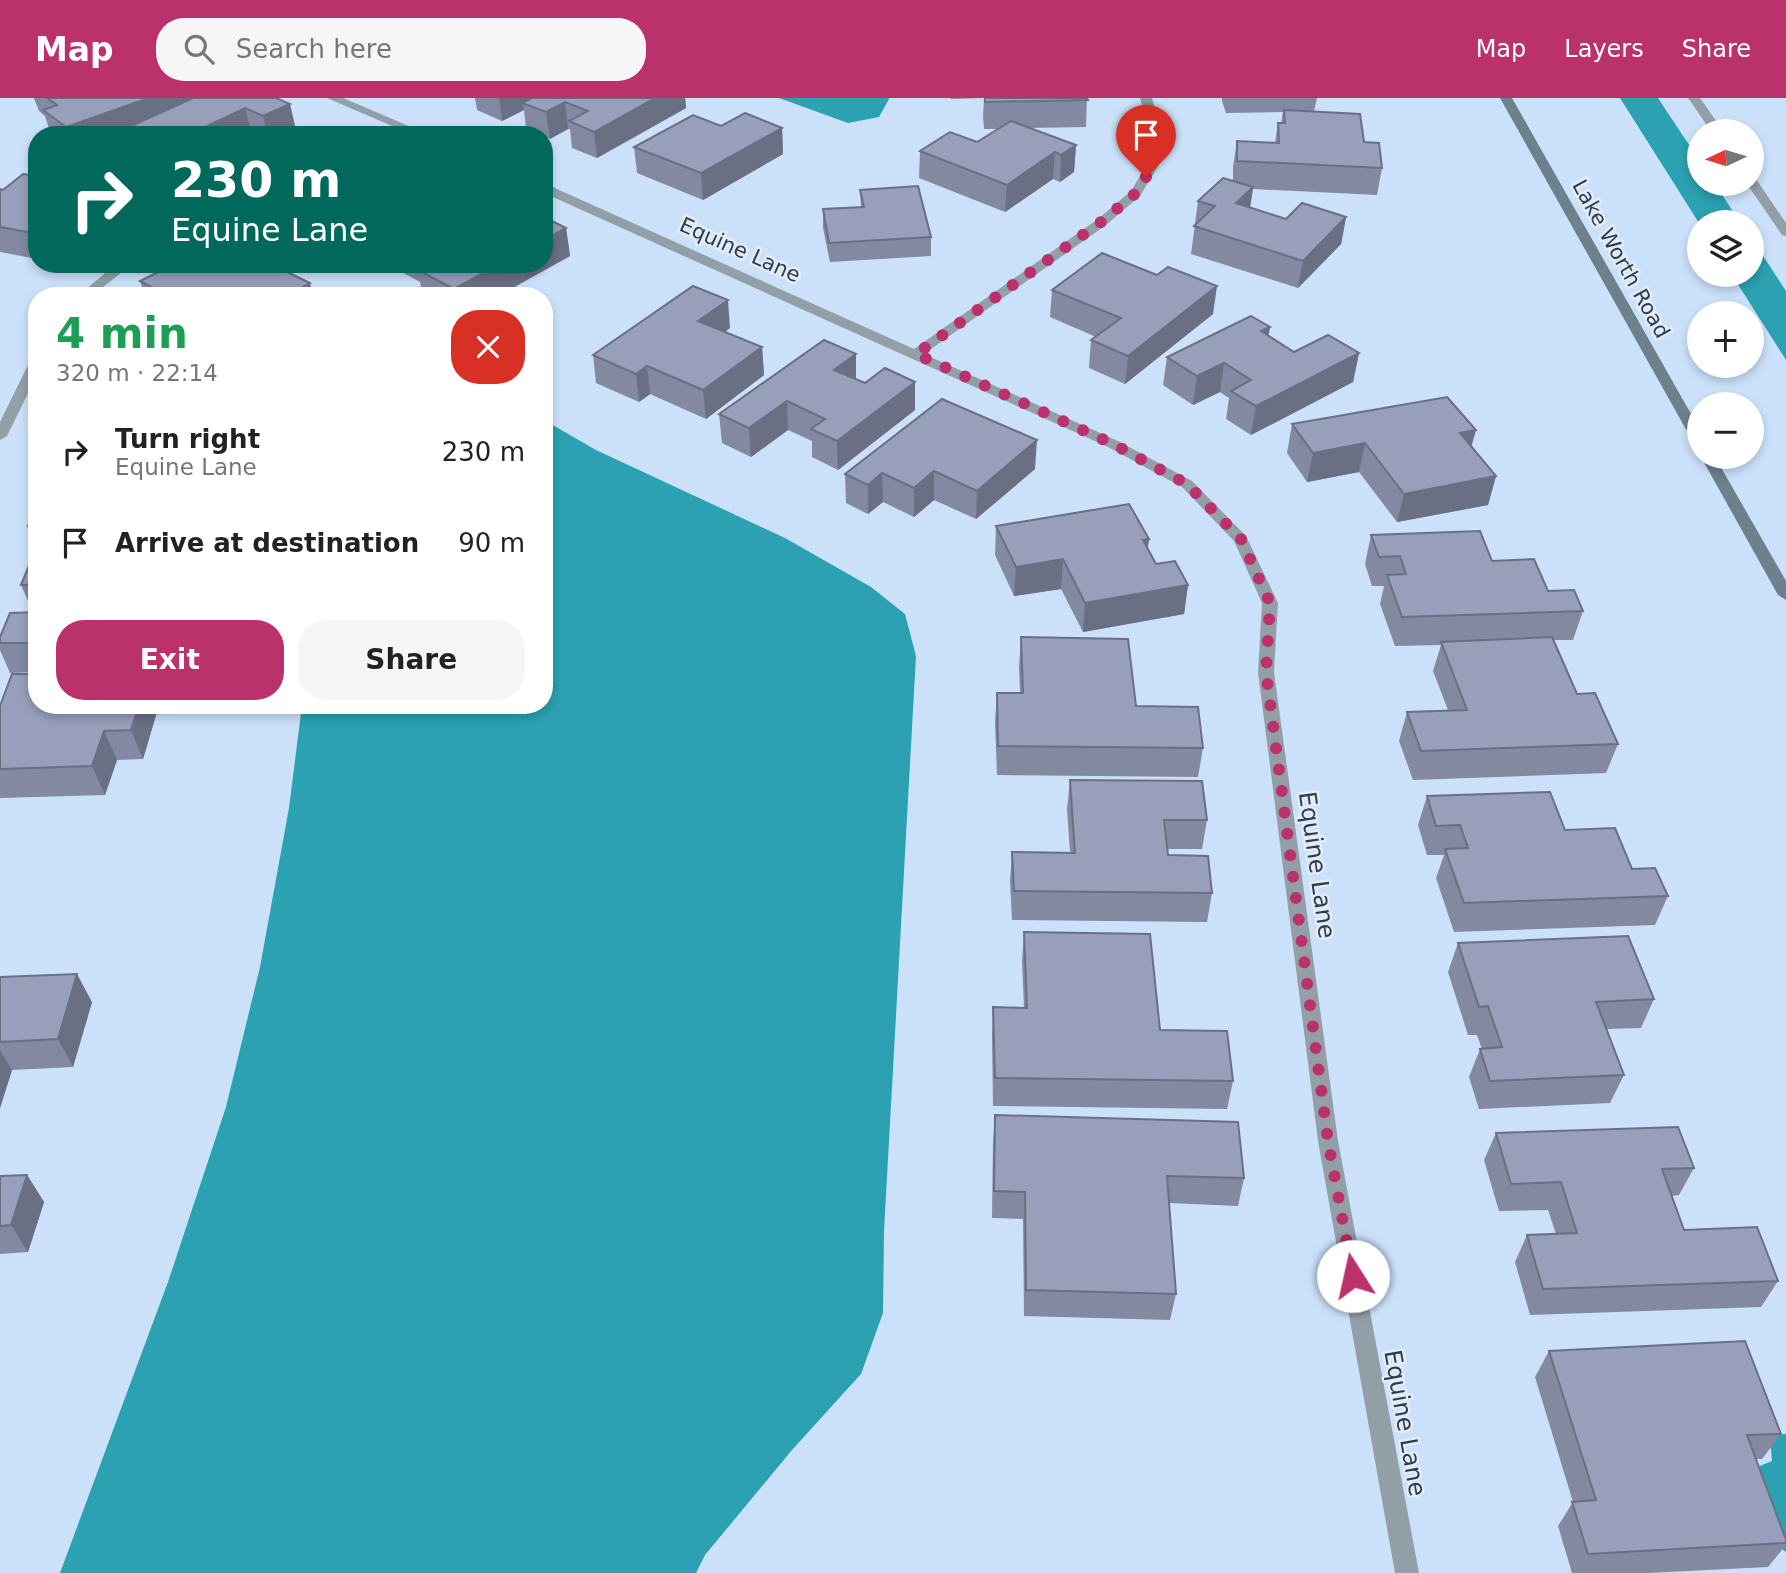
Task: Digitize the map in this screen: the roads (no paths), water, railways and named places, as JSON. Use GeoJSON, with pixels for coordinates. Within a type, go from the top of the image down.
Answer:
{"type":"FeatureCollection","features":[{"type":"Feature","properties":{"kind":"street"},"geometry":{"type":"LineString","coordinates":[[333,98],[403,126]]}},
{"type":"Feature","properties":{"kind":"street"},"geometry":{"type":"LineString","coordinates":[[916,354],[1101,222],[1136,193],[1155,161],[1155,129],[1146,98]]}},
{"type":"Feature","properties":{"kind":"street","name":"Lake Worth Road"},"geometry":{"type":"LineString","coordinates":[[1507,98],[1687,419]]}},
{"type":"Feature","properties":{"kind":"street"},"geometry":{"type":"LineString","coordinates":[[1694,98],[1709,119]]}},
{"type":"Feature","properties":{"kind":"street","name":"Equine Lane"},"geometry":{"type":"LineString","coordinates":[[553,192],[1113,444],[1187,484],[1241,539],[1270,603],[1266,672],[1328,1141],[1407,1573]]}},
{"type":"Feature","properties":{"kind":"street"},"geometry":{"type":"LineString","coordinates":[[1762,196],[1786,232]]}},
{"type":"Feature","properties":{"kind":"street"},"geometry":{"type":"LineString","coordinates":[[94,287],[110,273]]}},
{"type":"Feature","properties":{"kind":"street"},"geometry":{"type":"LineString","coordinates":[[0,436],[28,380]]}},
{"type":"Feature","properties":{"kind":"street"},"geometry":{"type":"LineString","coordinates":[[1715,469],[1786,595]]}},
{"type":"Feature","properties":{"kind":"water"},"geometry":{"type":"Polygon","coordinates":[[[779,98],[889,99],[879,117],[848,123],[779,98]]]}},
{"type":"Feature","properties":{"kind":"water"},"geometry":{"type":"Polygon","coordinates":[[[1620,98],[1658,98],[1687,142],[1687,196],[1723,196],[1732,210],[1691,210],[1620,98]]]}},
{"type":"Feature","properties":{"kind":"water"},"geometry":{"type":"Polygon","coordinates":[[[1764,257],[1786,291],[1786,360],[1764,325],[1764,301],[1749,301],[1740,287],[1764,287],[1764,257]]]}},
{"type":"Feature","properties":{"kind":"water"},"geometry":{"type":"Polygon","coordinates":[[[553,425],[596,450],[785,538],[871,587],[905,614],[916,656],[884,1231],[883,1313],[861,1374],[792,1450],[705,1555],[696,1573],[60,1573],[168,1282],[226,1107],[260,967],[289,808],[301,714],[553,714],[553,425]]]}},
{"type":"Feature","properties":{"kind":"water"},"geometry":{"type":"Polygon","coordinates":[[[1786,1434],[1786,1552],[1779,1547],[1755,1468],[1772,1461],[1771,1449],[1765,1435],[1786,1434]]]}}]}
